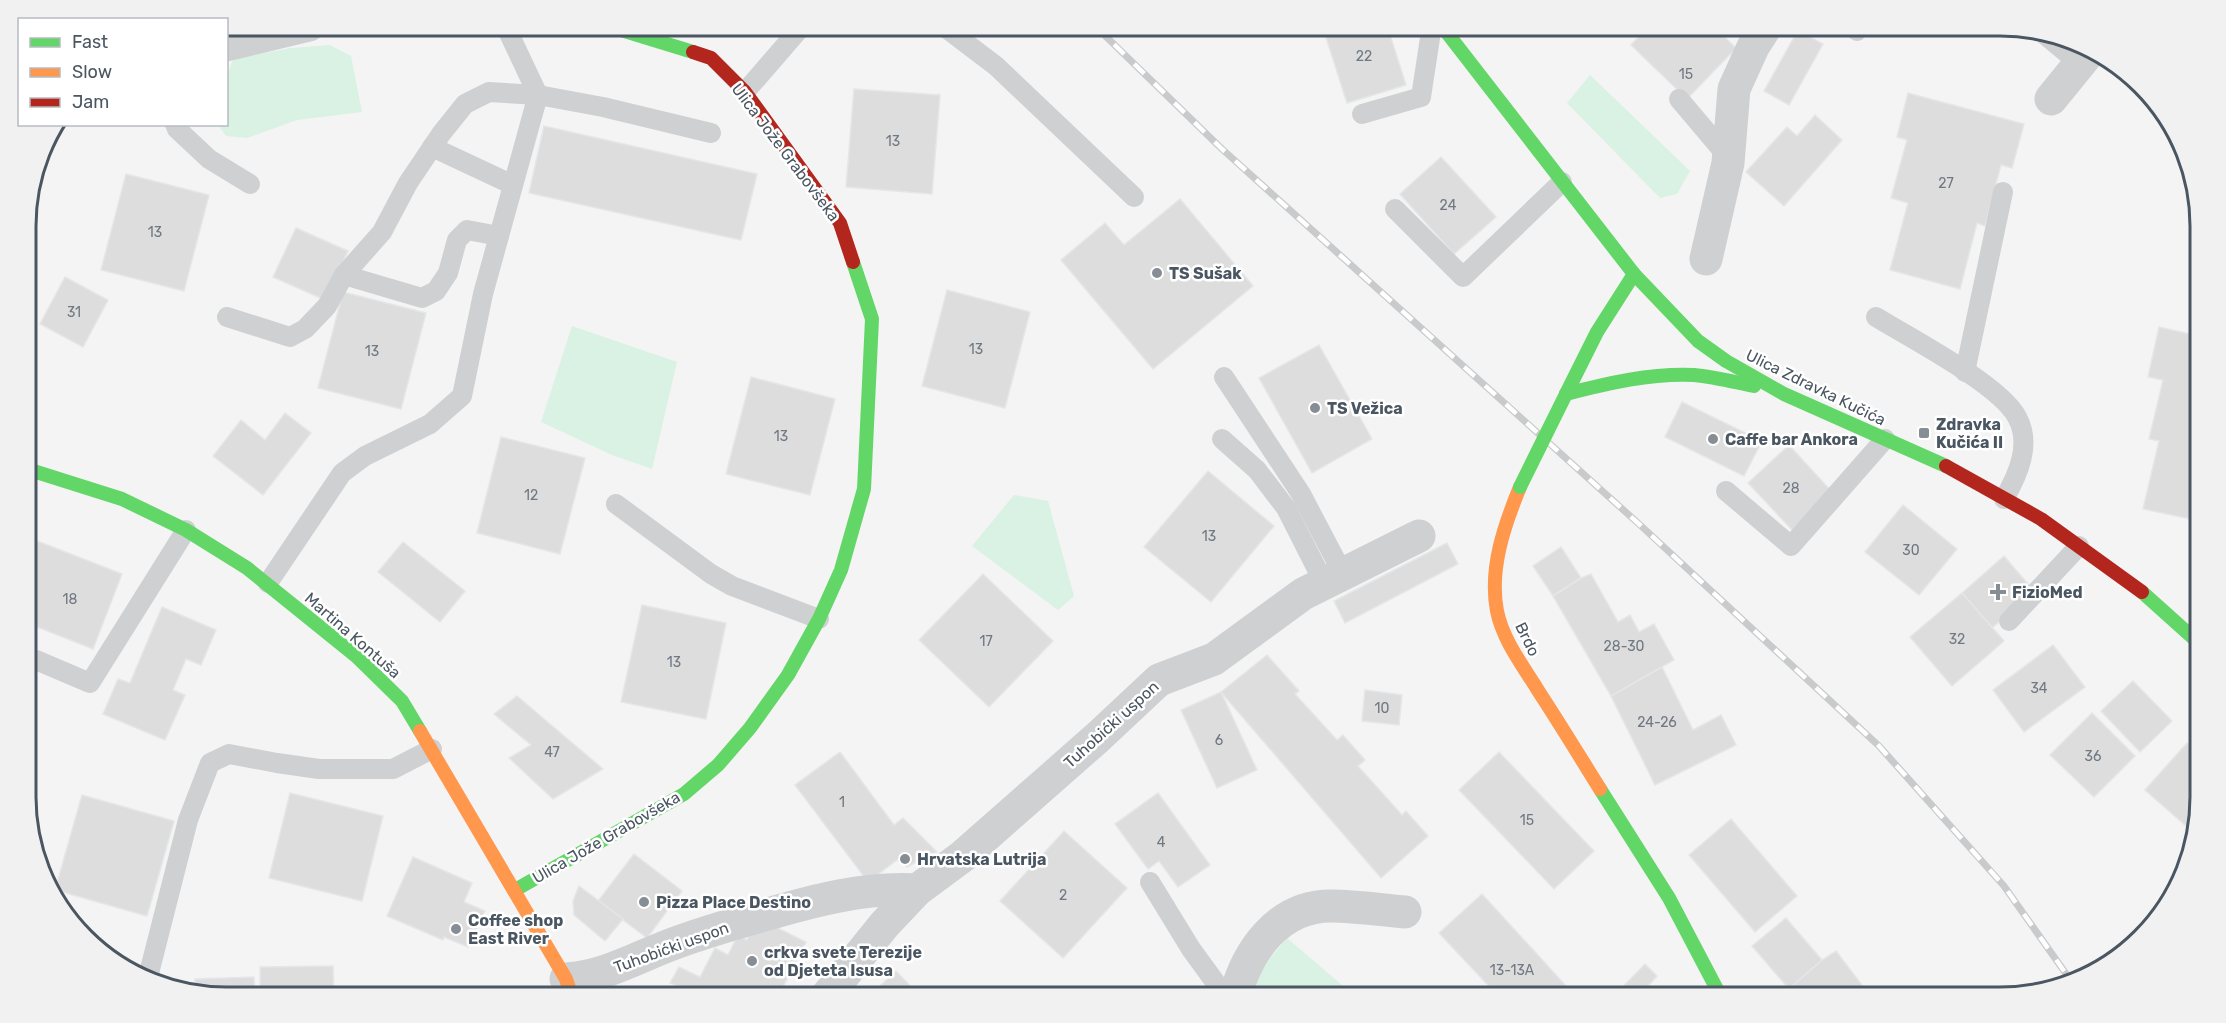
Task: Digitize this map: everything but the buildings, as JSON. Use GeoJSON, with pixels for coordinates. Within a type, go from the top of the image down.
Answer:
{"type":"FeatureCollection","features":[{"type":"Feature","properties":{"kind":"main road","name":"Ulica Jože Grabovšeka"},"geometry":{"type":"LineString","coordinates":[[515,890],[684,794],[717,765],[750,728],[788,675],[819,619],[841,570],[864,489],[872,318],[840,223],[745,92],[711,58],[639,36]]}},
{"type":"Feature","properties":{"kind":"main road","name":"Ulica Zdravka Kučića"},"geometry":{"type":"LineString","coordinates":[[1449,36],[1634,274],[1698,341],[1734,366],[1784,394],[1946,466],[2041,519],[2137,587],[2190,635]]}},
{"type":"Feature","properties":{"kind":"main road","name":"Brdo"},"geometry":{"type":"LineString","coordinates":[[1634,274],[1593,338],[1520,487],[1505,523],[1496,563],[1497,609],[1514,652],[1669,898],[1716,987]]}},
{"type":"Feature","properties":{"kind":"main road"},"geometry":{"type":"LineString","coordinates":[[1566,394],[1626,381],[1685,375],[1726,380],[1784,394]]}},
{"type":"Feature","properties":{"kind":"main road","name":"Martina Kontuša"},"geometry":{"type":"LineString","coordinates":[[36,472],[122,499],[186,530],[247,568],[356,656],[402,701],[573,987]]}},
{"type":"Feature","properties":{"kind":"street"},"geometry":{"type":"LineString","coordinates":[[228,45],[265,36]]}},
{"type":"Feature","properties":{"kind":"street"},"geometry":{"type":"LineString","coordinates":[[1706,259],[1728,157],[1734,89],[1760,36]]}},
{"type":"Feature","properties":{"kind":"street"},"geometry":{"type":"LineString","coordinates":[[2051,99],[2084,57]]}},
{"type":"Feature","properties":{"kind":"street","name":"Tuhobićki uspon"},"geometry":{"type":"LineString","coordinates":[[834,987],[884,925],[917,890],[972,848],[1159,680],[1214,659],[1303,594],[1419,536]]}},
{"type":"Feature","properties":{"kind":"street","name":"Tuhobićki uspon"},"geometry":{"type":"LineString","coordinates":[[580,987],[593,976],[677,942],[799,905],[853,893],[896,889],[917,890]]}},
{"type":"Feature","properties":{"kind":"street"},"geometry":{"type":"LineString","coordinates":[[1238,987],[1241,974],[1255,951],[1269,932],[1288,916],[1329,906],[1405,912]]}},
{"type":"Feature","properties":{"kind":"lane"},"geometry":{"type":"LineString","coordinates":[[268,584],[342,473],[365,456],[430,424],[462,396],[483,294],[538,95],[510,36]]}},
{"type":"Feature","properties":{"kind":"lane"},"geometry":{"type":"LineString","coordinates":[[745,92],[794,36]]}},
{"type":"Feature","properties":{"kind":"lane"},"geometry":{"type":"LineString","coordinates":[[956,36],[996,66],[1134,197]]}},
{"type":"Feature","properties":{"kind":"lane"},"geometry":{"type":"LineString","coordinates":[[1362,114],[1421,97],[1430,36]]}},
{"type":"Feature","properties":{"kind":"lane"},"geometry":{"type":"LineString","coordinates":[[1456,45],[1461,36]]}},
{"type":"Feature","properties":{"kind":"lane"},"geometry":{"type":"LineString","coordinates":[[2070,49],[2084,57]]}},
{"type":"Feature","properties":{"kind":"lane"},"geometry":{"type":"LineString","coordinates":[[227,317],[290,337],[305,329],[327,306],[345,276],[382,232],[408,183],[465,104],[489,92],[538,95],[603,107],[711,133]]}},
{"type":"Feature","properties":{"kind":"lane"},"geometry":{"type":"LineString","coordinates":[[1679,99],[1728,157]]}},
{"type":"Feature","properties":{"kind":"lane"},"geometry":{"type":"LineString","coordinates":[[176,126],[210,159],[250,184]]}},
{"type":"Feature","properties":{"kind":"lane"},"geometry":{"type":"LineString","coordinates":[[432,147],[513,185]]}},
{"type":"Feature","properties":{"kind":"lane"},"geometry":{"type":"LineString","coordinates":[[1395,209],[1463,277],[1562,182]]}},
{"type":"Feature","properties":{"kind":"lane"},"geometry":{"type":"LineString","coordinates":[[1965,372],[2003,192]]}},
{"type":"Feature","properties":{"kind":"lane"},"geometry":{"type":"LineString","coordinates":[[345,276],[422,298],[436,291],[448,273],[457,240],[468,230],[499,236]]}},
{"type":"Feature","properties":{"kind":"lane"},"geometry":{"type":"LineString","coordinates":[[1876,317],[1965,372],[2006,402],[2018,418],[2023,437],[2022,459],[2017,477],[2004,499]]}},
{"type":"Feature","properties":{"kind":"lane"},"geometry":{"type":"LineString","coordinates":[[1224,377],[1301,494],[1334,579]]}},
{"type":"Feature","properties":{"kind":"lane"},"geometry":{"type":"LineString","coordinates":[[1222,439],[1257,470],[1334,579]]}},
{"type":"Feature","properties":{"kind":"lane"},"geometry":{"type":"LineString","coordinates":[[1726,491],[1791,546],[1885,439]]}},
{"type":"Feature","properties":{"kind":"lane"},"geometry":{"type":"LineString","coordinates":[[616,504],[711,574],[732,586],[819,619]]}},
{"type":"Feature","properties":{"kind":"lane"},"geometry":{"type":"LineString","coordinates":[[36,660],[90,682],[186,530]]}},
{"type":"Feature","properties":{"kind":"lane"},"geometry":{"type":"LineString","coordinates":[[2009,621],[2079,546]]}},
{"type":"Feature","properties":{"kind":"lane"},"geometry":{"type":"LineString","coordinates":[[149,971],[188,820],[210,763],[229,754],[277,764],[318,769],[393,769],[432,749]]}},
{"type":"Feature","properties":{"kind":"lane"},"geometry":{"type":"LineString","coordinates":[[1150,882],[1191,949],[1219,987]]}},
{"type":"Feature","properties":{"kind":"green space"},"geometry":{"type":"Polygon","coordinates":[[[330,45],[351,56],[362,112],[297,120],[247,138],[226,136],[219,126],[228,126],[228,73],[233,59],[291,48],[330,45]]]}},
{"type":"Feature","properties":{"kind":"green space"},"geometry":{"type":"Polygon","coordinates":[[[1590,75],[1690,171],[1677,194],[1660,198],[1567,103],[1590,75]]]}},
{"type":"Feature","properties":{"kind":"green space"},"geometry":{"type":"Polygon","coordinates":[[[572,326],[677,362],[652,469],[612,455],[541,422],[572,326]]]}},
{"type":"Feature","properties":{"kind":"green space"},"geometry":{"type":"Polygon","coordinates":[[[1014,495],[1048,501],[1074,596],[1058,610],[972,546],[1014,495]]]}},
{"type":"Feature","properties":{"kind":"green space"},"geometry":{"type":"Polygon","coordinates":[[[1287,938],[1344,987],[1256,987],[1251,981],[1287,938]]]}},
{"type":"Feature","properties":{"kind":"railway"},"geometry":{"type":"LineString","coordinates":[[1105,36],[1222,149],[1639,524],[1879,746],[2004,886],[2067,975]]}},
{"type":"Feature","properties":{"kind":"traffic: fast"},"geometry":{"type":"LineString","coordinates":[[641,36],[693,52]]}},
{"type":"Feature","properties":{"kind":"traffic: fast"},"geometry":{"type":"LineString","coordinates":[[1450,36],[1634,274],[1698,341],[1726,361],[1784,394],[1946,466]]}},
{"type":"Feature","properties":{"kind":"traffic: fast"},"geometry":{"type":"LineString","coordinates":[[515,890],[684,794],[718,765],[750,728],[788,675],[819,619],[841,570],[864,489],[872,319],[853,262]]}},
{"type":"Feature","properties":{"kind":"traffic: fast"},"geometry":{"type":"LineString","coordinates":[[1566,394],[1597,332],[1634,274]]}},
{"type":"Feature","properties":{"kind":"traffic: fast"},"geometry":{"type":"LineString","coordinates":[[1566,394],[1630,380],[1678,375],[1709,377],[1754,386]]}},
{"type":"Feature","properties":{"kind":"traffic: fast"},"geometry":{"type":"LineString","coordinates":[[1520,487],[1566,394]]}},
{"type":"Feature","properties":{"kind":"traffic: fast"},"geometry":{"type":"LineString","coordinates":[[36,472],[122,499],[186,530],[247,568],[356,656],[402,701],[420,731]]}},
{"type":"Feature","properties":{"kind":"traffic: fast"},"geometry":{"type":"LineString","coordinates":[[2142,592],[2190,635]]}},
{"type":"Feature","properties":{"kind":"traffic: fast"},"geometry":{"type":"LineString","coordinates":[[1600,789],[1669,898],[1716,987]]}},
{"type":"Feature","properties":{"kind":"traffic: slow"},"geometry":{"type":"LineString","coordinates":[[1520,487],[1504,532],[1497,564],[1495,579],[1497,611],[1504,633],[1515,653],[1600,789]]}},
{"type":"Feature","properties":{"kind":"traffic: slow"},"geometry":{"type":"LineString","coordinates":[[420,731],[569,987]]}},
{"type":"Feature","properties":{"kind":"traffic: jam"},"geometry":{"type":"LineString","coordinates":[[693,52],[711,58],[745,92],[840,223],[853,262]]}},
{"type":"Feature","properties":{"kind":"traffic: jam"},"geometry":{"type":"LineString","coordinates":[[1946,466],[2041,519],[2142,592]]}},
{"type":"Feature","properties":{"kind":"place","name":"TS Sušak"},"geometry":{"type":"Point","coordinates":[1157,273]}},
{"type":"Feature","properties":{"kind":"place","name":"TS Vežica"},"geometry":{"type":"Point","coordinates":[1315,408]}},
{"type":"Feature","properties":{"kind":"place","name":"Zdravka Kučića II"},"geometry":{"type":"Point","coordinates":[1924,433]}},
{"type":"Feature","properties":{"kind":"place","name":"Caffe bar Ankora"},"geometry":{"type":"Point","coordinates":[1713,439]}},
{"type":"Feature","properties":{"kind":"place","name":"FizioMed"},"geometry":{"type":"Point","coordinates":[1998,592]}},
{"type":"Feature","properties":{"kind":"place","name":"Hrvatska Lutrija"},"geometry":{"type":"Point","coordinates":[905,859]}},
{"type":"Feature","properties":{"kind":"place","name":"Pizza Place Destino"},"geometry":{"type":"Point","coordinates":[644,902]}},
{"type":"Feature","properties":{"kind":"place","name":"Coffee shop East River"},"geometry":{"type":"Point","coordinates":[456,929]}},
{"type":"Feature","properties":{"kind":"place","name":"crkva svete Terezije od Djeteta Isusa"},"geometry":{"type":"Point","coordinates":[752,961]}}]}
